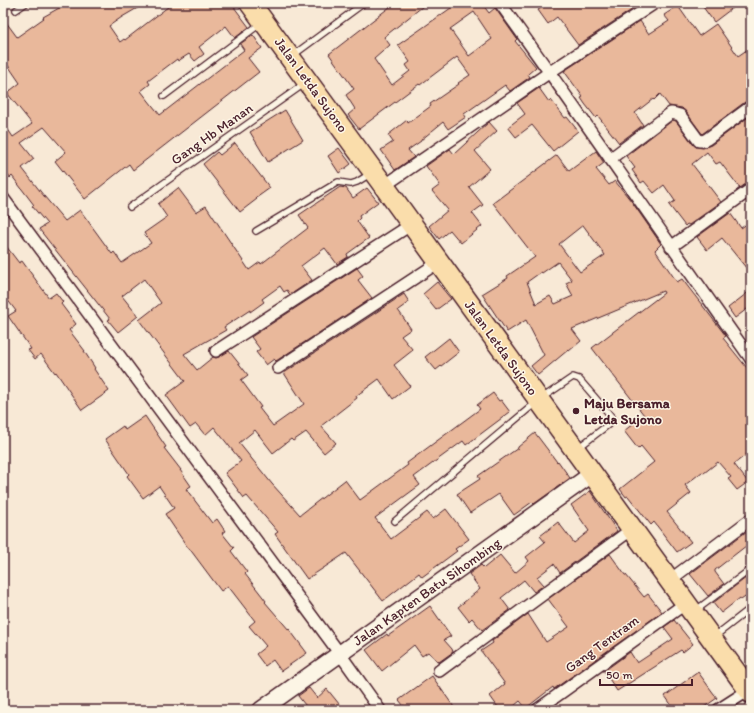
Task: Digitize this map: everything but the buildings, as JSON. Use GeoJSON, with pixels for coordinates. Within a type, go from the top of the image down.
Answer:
{"type":"FeatureCollection","features":[{"type":"Feature","properties":{"kind":"highway","name":"Jalan Letda Sujono"},"geometry":{"type":"LineString","coordinates":[[250,3],[379,178],[750,691]]}},
{"type":"Feature","properties":{"kind":"street"},"geometry":{"type":"LineString","coordinates":[[500,3],[751,359]]}},
{"type":"Feature","properties":{"kind":"street"},"geometry":{"type":"LineString","coordinates":[[379,178],[550,72],[655,3]]}},
{"type":"Feature","properties":{"kind":"street"},"geometry":{"type":"LineString","coordinates":[[610,159],[671,114],[680,115],[701,142],[749,108]]}},
{"type":"Feature","properties":{"kind":"street"},"geometry":{"type":"LineString","coordinates":[[671,247],[751,189]]}},
{"type":"Feature","properties":{"kind":"street"},"geometry":{"type":"LineString","coordinates":[[3,198],[380,710]]}},
{"type":"Feature","properties":{"kind":"street"},"geometry":{"type":"LineString","coordinates":[[216,351],[412,224]]}},
{"type":"Feature","properties":{"kind":"street"},"geometry":{"type":"LineString","coordinates":[[278,368],[439,262]]}},
{"type":"Feature","properties":{"kind":"street","name":"Jalan Kapten Batu Sihombing"},"geometry":{"type":"LineString","coordinates":[[261,710],[592,474]]}},
{"type":"Feature","properties":{"kind":"street"},"geometry":{"type":"LineString","coordinates":[[670,580],[751,519]]}},
{"type":"Feature","properties":{"kind":"street"},"geometry":{"type":"LineString","coordinates":[[439,671],[632,529]]}},
{"type":"Feature","properties":{"kind":"street","name":"Gang Tentram"},"geometry":{"type":"LineString","coordinates":[[537,710],[689,608]]}},
{"type":"Feature","properties":{"kind":"street"},"geometry":{"type":"LineString","coordinates":[[718,710],[750,691]]}},
{"type":"Feature","properties":{"kind":"lane"},"geometry":{"type":"LineString","coordinates":[[16,10],[26,3]]}},
{"type":"Feature","properties":{"kind":"lane"},"geometry":{"type":"LineString","coordinates":[[290,58],[364,3]]}},
{"type":"Feature","properties":{"kind":"lane"},"geometry":{"type":"LineString","coordinates":[[164,96],[263,21]]}},
{"type":"Feature","properties":{"kind":"lane","name":"Gang Hb Manan"},"geometry":{"type":"LineString","coordinates":[[130,207],[308,82]]}},
{"type":"Feature","properties":{"kind":"lane"},"geometry":{"type":"LineString","coordinates":[[256,231],[338,182],[350,184],[379,178]]}},
{"type":"Feature","properties":{"kind":"lane"},"geometry":{"type":"LineString","coordinates":[[395,521],[539,400],[571,378],[576,377],[611,416],[612,421],[576,450]]}},
{"type":"Feature","properties":{"kind":"lane"},"geometry":{"type":"LineString","coordinates":[[689,608],[751,569]]}},
{"type":"Feature","properties":{"kind":"lane"},"geometry":{"type":"LineString","coordinates":[[712,638],[751,608]]}},
{"type":"Feature","properties":{"kind":"place","name":"Maju Bersama Letda Sujono"},"geometry":{"type":"Point","coordinates":[576,411]}}]}
